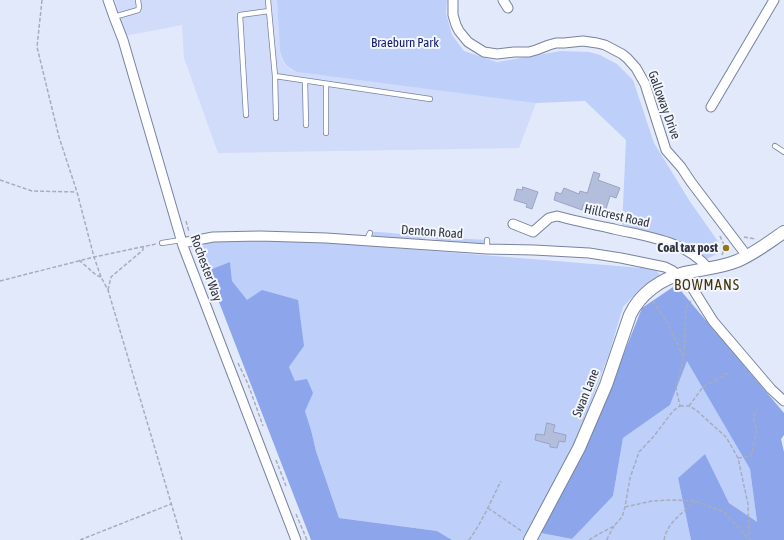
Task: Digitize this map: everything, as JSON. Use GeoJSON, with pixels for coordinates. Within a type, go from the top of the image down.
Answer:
{"type":"FeatureCollection","features":[{"type":"Feature","properties":{"kind":"street","name":"Rochester Way"},"geometry":{"type":"LineString","coordinates":[[108,0],[123,40],[182,241],[296,540]]}},
{"type":"Feature","properties":{"kind":"street","name":"Galloway Drive"},"geometry":{"type":"LineString","coordinates":[[453,0],[453,15],[459,31],[468,42],[484,52],[497,54],[529,52],[556,43],[583,41],[606,45],[627,58],[636,68],[644,84],[666,150],[681,167],[747,256]]}},
{"type":"Feature","properties":{"kind":"street"},"geometry":{"type":"LineString","coordinates":[[711,107],[774,0]]}},
{"type":"Feature","properties":{"kind":"street","name":"Hillcrest Road"},"geometry":{"type":"LineString","coordinates":[[533,232],[549,218],[557,216],[671,243],[700,259],[709,269]]}},
{"type":"Feature","properties":{"kind":"street"},"geometry":{"type":"LineString","coordinates":[[513,224],[533,232],[534,250]]}},
{"type":"Feature","properties":{"kind":"street","name":"Swan Lane"},"geometry":{"type":"LineString","coordinates":[[530,539],[579,448],[606,385],[630,316],[639,300],[660,283],[679,275],[709,269],[736,261],[747,256],[784,232]]}},
{"type":"Feature","properties":{"kind":"street","name":"Denton Road"},"geometry":{"type":"LineString","coordinates":[[182,241],[260,236],[369,237],[487,244],[534,250],[589,253],[621,258],[667,267],[679,275]]}},
{"type":"Feature","properties":{"kind":"street"},"geometry":{"type":"LineString","coordinates":[[679,275],[713,321],[771,389],[784,401]]}},
{"type":"Feature","properties":{"kind":"lane"},"geometry":{"type":"LineString","coordinates":[[114,17],[138,10],[138,0]]}},
{"type":"Feature","properties":{"kind":"lane"},"geometry":{"type":"LineString","coordinates":[[268,0],[275,76],[276,118]]}},
{"type":"Feature","properties":{"kind":"lane"},"geometry":{"type":"LineString","coordinates":[[246,115],[240,16],[269,11]]}},
{"type":"Feature","properties":{"kind":"lane"},"geometry":{"type":"LineString","coordinates":[[275,76],[430,99]]}},
{"type":"Feature","properties":{"kind":"lane"},"geometry":{"type":"LineString","coordinates":[[306,81],[306,125]]}},
{"type":"Feature","properties":{"kind":"lane"},"geometry":{"type":"LineString","coordinates":[[326,84],[326,133]]}},
{"type":"Feature","properties":{"kind":"lane"},"geometry":{"type":"LineString","coordinates":[[774,146],[784,152]]}},
{"type":"Feature","properties":{"kind":"lane"},"geometry":{"type":"LineString","coordinates":[[162,242],[182,241]]}},
{"type":"Feature","properties":{"kind":"path"},"geometry":{"type":"LineString","coordinates":[[42,0],[37,47],[59,136],[77,192],[100,277],[108,290],[182,540]]}},
{"type":"Feature","properties":{"kind":"path"},"geometry":{"type":"LineString","coordinates":[[0,180],[32,191],[77,192]]}},
{"type":"Feature","properties":{"kind":"path"},"geometry":{"type":"LineString","coordinates":[[717,232],[725,247]]}},
{"type":"Feature","properties":{"kind":"path"},"geometry":{"type":"LineString","coordinates":[[0,281],[79,260],[162,242]]}},
{"type":"Feature","properties":{"kind":"path"},"geometry":{"type":"LineString","coordinates":[[108,290],[111,277],[143,250],[143,246]]}},
{"type":"Feature","properties":{"kind":"path"},"geometry":{"type":"LineString","coordinates":[[79,260],[100,277]]}},
{"type":"Feature","properties":{"kind":"path"},"geometry":{"type":"LineString","coordinates":[[647,292],[666,320],[684,357]]}},
{"type":"Feature","properties":{"kind":"path"},"geometry":{"type":"LineString","coordinates":[[680,406],[676,388],[684,357],[686,307],[690,302]]}},
{"type":"Feature","properties":{"kind":"path"},"geometry":{"type":"LineString","coordinates":[[689,406],[703,387],[730,372]]}},
{"type":"Feature","properties":{"kind":"path"},"geometry":{"type":"LineString","coordinates":[[607,540],[614,526],[622,518],[630,478],[639,452],[680,406],[689,406],[696,410],[726,438],[738,458],[748,504],[750,539]]}},
{"type":"Feature","properties":{"kind":"path"},"geometry":{"type":"LineString","coordinates":[[738,458],[751,456],[757,430],[753,417],[757,410]]}},
{"type":"Feature","properties":{"kind":"path"},"geometry":{"type":"LineString","coordinates":[[469,540],[475,532],[501,481]]}},
{"type":"Feature","properties":{"kind":"path"},"geometry":{"type":"LineString","coordinates":[[625,507],[652,501],[695,501],[724,512],[750,539]]}},
{"type":"Feature","properties":{"kind":"path"},"geometry":{"type":"LineString","coordinates":[[664,540],[671,523],[695,501]]}},
{"type":"Feature","properties":{"kind":"path"},"geometry":{"type":"LineString","coordinates":[[80,540],[171,504]]}},
{"type":"Feature","properties":{"kind":"path"},"geometry":{"type":"LineString","coordinates":[[488,508],[530,539]]}},
{"type":"Feature","properties":{"kind":"path"},"geometry":{"type":"LineString","coordinates":[[589,540],[614,526]]}},
{"type":"Feature","properties":{"kind":"shaded area"},"geometry":{"type":"Polygon","coordinates":[[[115,0],[277,0],[281,58],[291,70],[536,103],[519,148],[218,153],[184,58],[182,25],[125,36],[115,0]]]}},
{"type":"Feature","properties":{"kind":"shaded area"},"geometry":{"type":"Polygon","coordinates":[[[230,262],[232,281],[247,300],[262,290],[298,300],[304,346],[289,367],[295,381],[307,379],[313,393],[305,411],[316,451],[339,518],[437,531],[452,540],[311,540],[207,271],[230,262]]]}},
{"type":"Feature","properties":{"kind":"shaded area"},"geometry":{"type":"Polygon","coordinates":[[[676,285],[784,413],[784,435],[781,439],[784,452],[784,540],[691,540],[678,478],[705,454],[729,503],[757,522],[750,469],[687,361],[670,405],[623,438],[613,496],[572,539],[541,533],[601,411],[642,308],[676,285]]]}},
{"type":"Feature","properties":{"kind":"green space","name":"Braeburn Park"},"geometry":{"type":"Polygon","coordinates":[[[277,0],[447,0],[446,13],[452,35],[464,51],[497,62],[561,51],[589,52],[600,55],[617,64],[633,80],[654,143],[689,200],[719,243],[719,253],[707,259],[677,240],[622,228],[626,140],[585,101],[535,103],[297,72],[288,66],[281,55],[277,0]]]}},
{"type":"Feature","properties":{"kind":"green space"},"geometry":{"type":"Polygon","coordinates":[[[374,232],[487,240],[491,245],[442,242],[428,238],[412,240],[372,238],[371,234],[374,232]]]}},
{"type":"Feature","properties":{"kind":"green space"},"geometry":{"type":"Polygon","coordinates":[[[206,241],[322,242],[655,269],[661,276],[643,286],[623,307],[609,354],[576,441],[525,540],[452,540],[437,531],[339,518],[316,451],[305,411],[289,367],[304,346],[247,301],[232,281],[230,263],[207,271],[200,253],[206,241]]]}},
{"type":"Feature","properties":{"kind":"green space"},"geometry":{"type":"Polygon","coordinates":[[[687,360],[750,469],[757,523],[729,503],[705,454],[678,478],[691,540],[537,540],[541,533],[572,539],[613,496],[623,438],[670,405],[687,360]]]}},
{"type":"Feature","properties":{"kind":"building"},"geometry":{"type":"Polygon","coordinates":[[[594,172],[600,174],[598,180],[620,188],[616,198],[610,196],[605,212],[583,205],[582,210],[554,200],[556,192],[561,194],[564,188],[579,194],[580,191],[587,193],[594,172]]]}},
{"type":"Feature","properties":{"kind":"building"},"geometry":{"type":"Polygon","coordinates":[[[523,187],[538,192],[532,209],[526,207],[527,204],[514,200],[517,189],[522,190],[523,187]]]}},
{"type":"Feature","properties":{"kind":"building"},"geometry":{"type":"Polygon","coordinates":[[[547,423],[555,425],[553,432],[566,435],[565,442],[559,441],[557,448],[550,447],[550,444],[535,440],[536,434],[544,435],[547,423]]]}},
{"type":"Feature","properties":{"kind":"place","name":"Coal tax post"},"geometry":{"type":"Point","coordinates":[726,248]}},
{"type":"Feature","properties":{"kind":"district","name":"BOWMANS"},"geometry":{"type":"Point","coordinates":[707,285]}}]}
